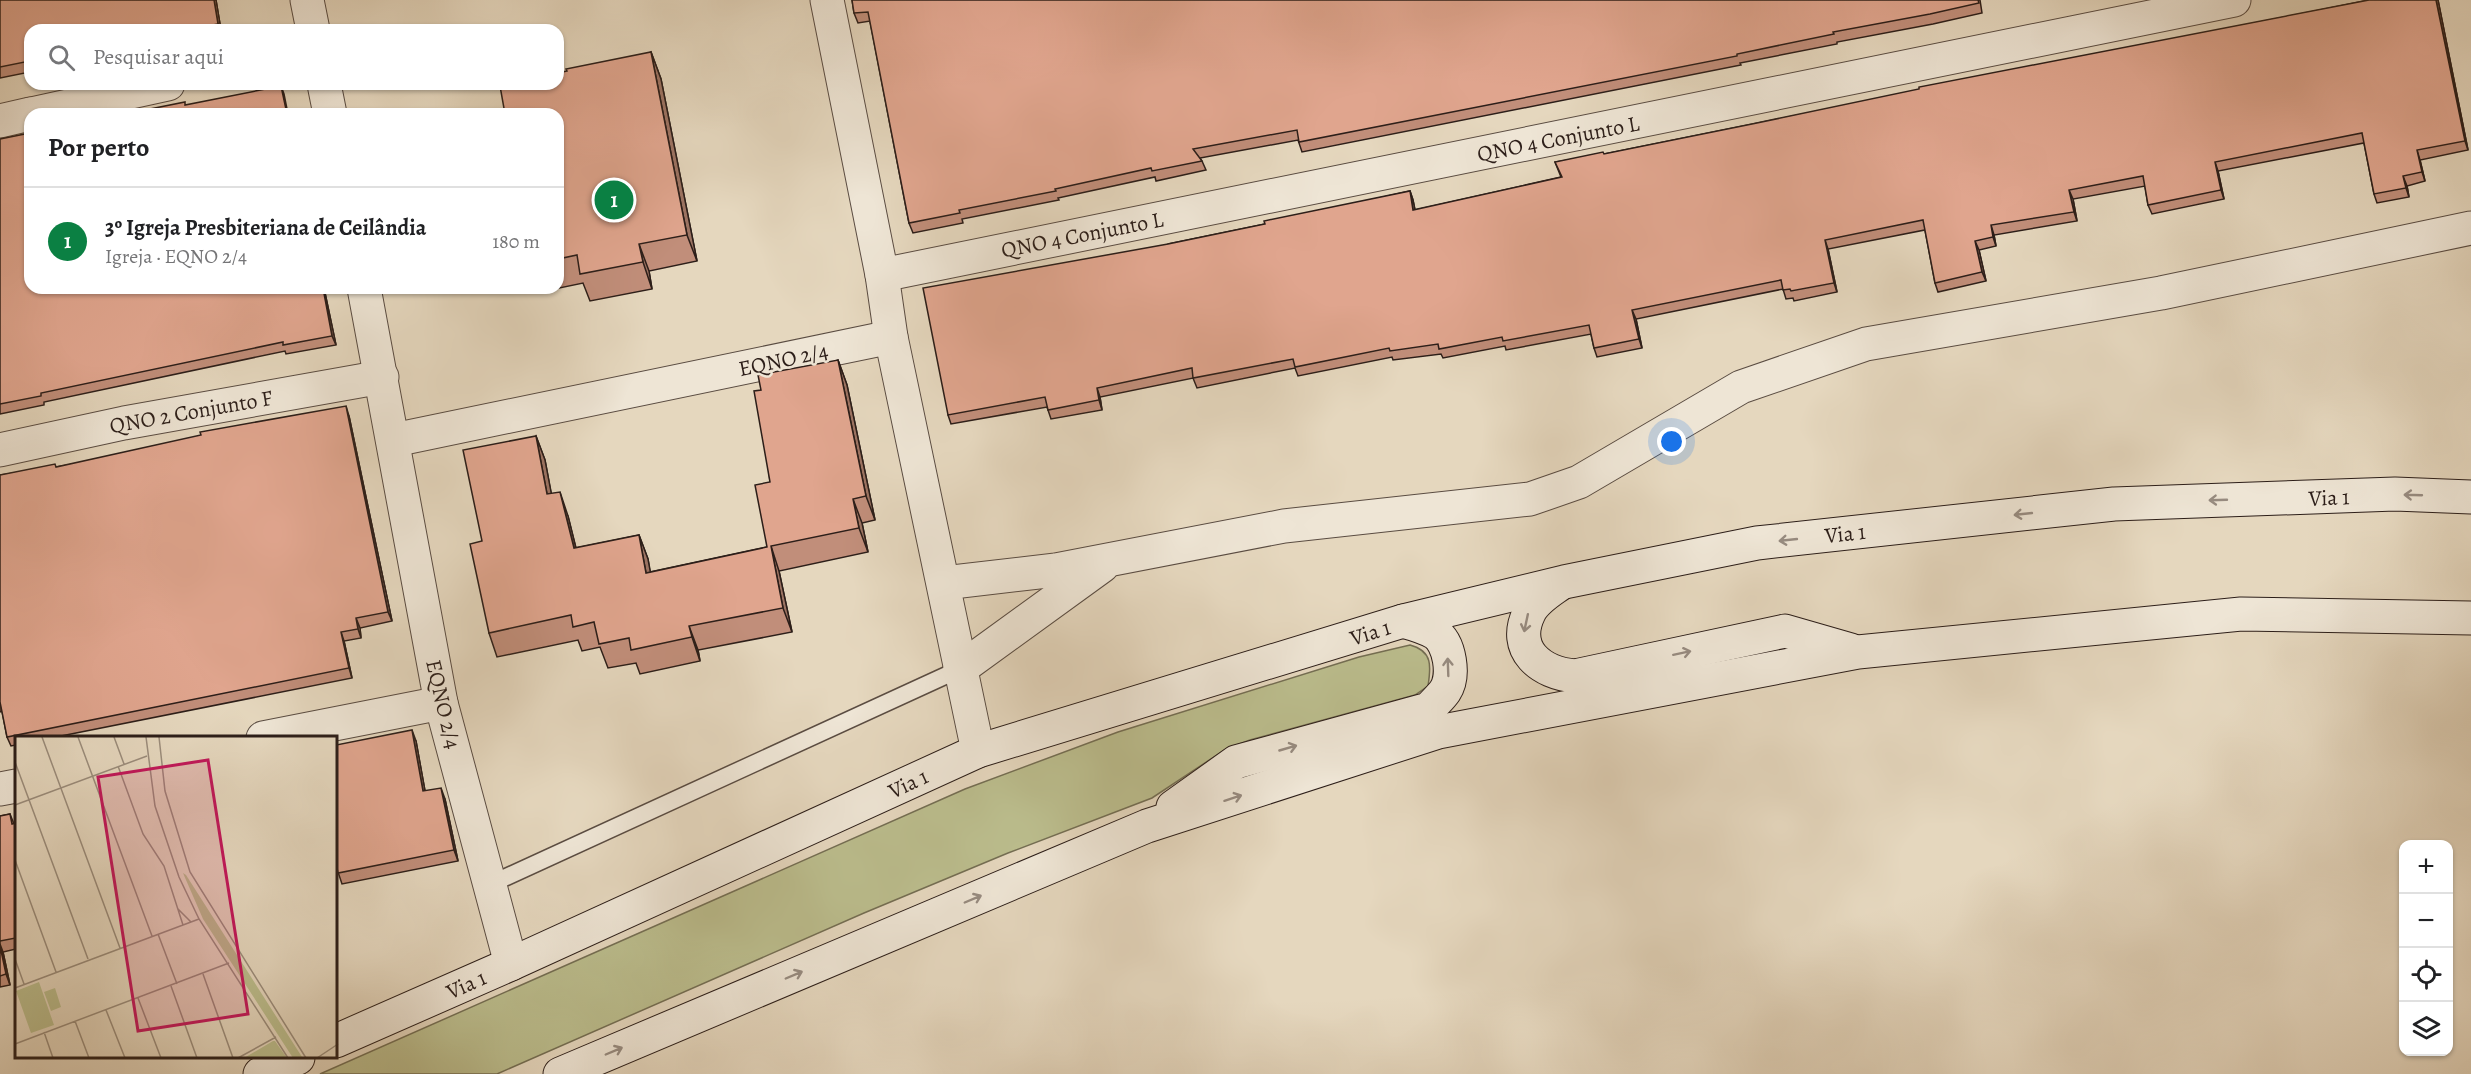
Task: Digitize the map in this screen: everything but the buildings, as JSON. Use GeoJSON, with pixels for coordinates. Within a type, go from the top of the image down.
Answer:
{"type":"FeatureCollection","features":[{"type":"Feature","properties":{"kind":"street"},"geometry":{"type":"LineString","coordinates":[[307,0],[312,24]]}},
{"type":"Feature","properties":{"kind":"street"},"geometry":{"type":"LineString","coordinates":[[827,0],[882,275],[891,337],[978,751]]}},
{"type":"Feature","properties":{"kind":"street","name":"QNO 4 Conjunto L"},"geometry":{"type":"LineString","coordinates":[[882,275],[2234,0]]}},
{"type":"Feature","properties":{"kind":"street"},"geometry":{"type":"LineString","coordinates":[[58,108],[140,90]]}},
{"type":"Feature","properties":{"kind":"street"},"geometry":{"type":"LineString","coordinates":[[325,90],[329,108]]}},
{"type":"Feature","properties":{"kind":"street"},"geometry":{"type":"LineString","coordinates":[[0,121],[24,115]]}},
{"type":"Feature","properties":{"kind":"street"},"geometry":{"type":"LineString","coordinates":[[944,583],[1056,570],[1284,526],[1530,499],[1579,482],[1741,387],[1866,344],[2161,293],[2471,228]]}},
{"type":"Feature","properties":{"kind":"street","name":"EQNO 2/4"},"geometry":{"type":"LineString","coordinates":[[365,294],[441,703],[511,964]]}},
{"type":"Feature","properties":{"kind":"street","name":"EQNO 2/4"},"geometry":{"type":"LineString","coordinates":[[394,440],[891,337]]}},
{"type":"Feature","properties":{"kind":"street","name":"QNO 2 Conjunto F"},"geometry":{"type":"LineString","coordinates":[[0,450],[124,423],[382,377]]}},
{"type":"Feature","properties":{"kind":"street","name":"Via 1"},"geometry":{"type":"LineString","coordinates":[[338,1040],[511,964],[978,751],[1403,621],[1564,582],[1757,543],[2114,504],[2395,495],[2471,497]]}},
{"type":"Feature","properties":{"kind":"street"},"geometry":{"type":"LineString","coordinates":[[960,669],[1110,560]]}},
{"type":"Feature","properties":{"kind":"street"},"geometry":{"type":"LineString","coordinates":[[1564,582],[1539,598],[1529,612],[1524,629],[1525,646],[1532,657],[1540,666],[1559,674],[1575,676],[1785,631],[1858,652]]}},
{"type":"Feature","properties":{"kind":"street"},"geometry":{"type":"LineString","coordinates":[[560,1074],[1147,826],[1438,732],[1858,652],[2241,614],[2471,618]]}},
{"type":"Feature","properties":{"kind":"street"},"geometry":{"type":"LineString","coordinates":[[1147,826],[1236,762],[1429,709],[1446,690],[1450,669],[1447,649],[1437,634],[1422,626],[1403,621]]}},
{"type":"Feature","properties":{"kind":"street"},"geometry":{"type":"LineString","coordinates":[[273,736],[441,703]]}},
{"type":"Feature","properties":{"kind":"street"},"geometry":{"type":"LineString","coordinates":[[0,789],[15,786]]}},
{"type":"Feature","properties":{"kind":"street"},"geometry":{"type":"LineString","coordinates":[[260,1074],[296,1059]]}},
{"type":"Feature","properties":{"kind":"lane"},"geometry":{"type":"LineString","coordinates":[[491,884],[960,669]]}},
{"type":"Feature","properties":{"kind":"green space"},"geometry":{"type":"Polygon","coordinates":[[[1410,645],[1423,651],[1430,666],[1428,686],[1415,695],[1250,740],[1226,749],[1152,798],[1008,853],[864,913],[497,1074],[320,1074],[965,789],[1118,732],[1359,657],[1410,645]]]}},
{"type":"Feature","properties":{"kind":"place","name":"3º Igreja Presbiteriana de Ceilândia"},"geometry":{"type":"Point","coordinates":[614,200]}}]}
